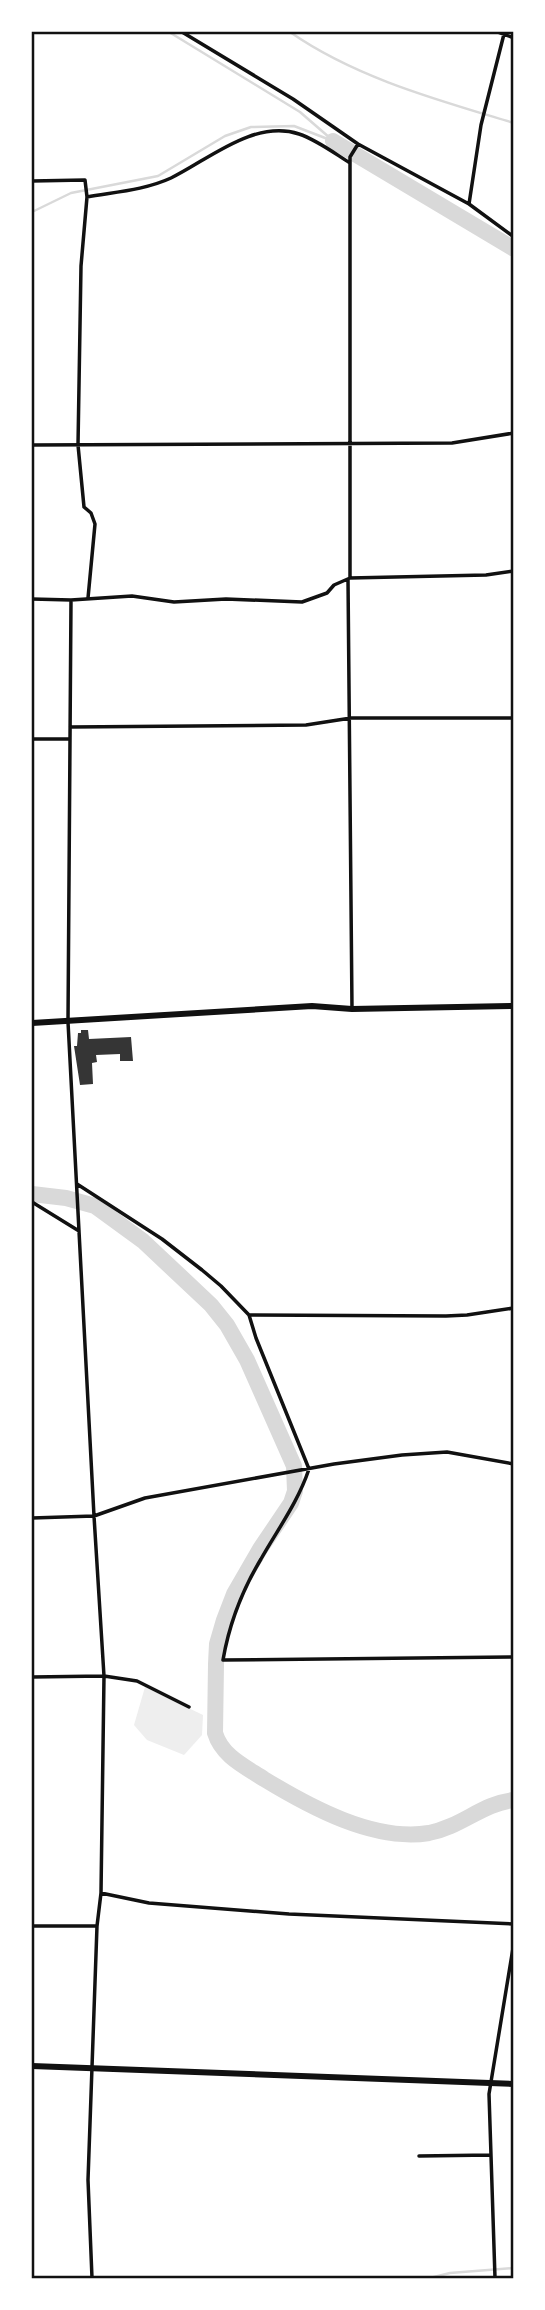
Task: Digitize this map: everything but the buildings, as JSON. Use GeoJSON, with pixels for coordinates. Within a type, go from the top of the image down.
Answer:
{"type":"FeatureCollection","features":[{"type":"Feature","properties":{"kind":"main road"},"geometry":{"type":"LineString","coordinates":[[32,1023],[312,1006],[352,1009],[513,1006]]}},
{"type":"Feature","properties":{"kind":"main road"},"geometry":{"type":"LineString","coordinates":[[32,2066],[513,2084]]}},
{"type":"Feature","properties":{"kind":"street"},"geometry":{"type":"LineString","coordinates":[[182,32],[293,99],[357,146],[469,204],[513,237]]}},
{"type":"Feature","properties":{"kind":"street"},"geometry":{"type":"LineString","coordinates":[[498,32],[513,38]]}},
{"type":"Feature","properties":{"kind":"street"},"geometry":{"type":"LineString","coordinates":[[469,204],[482,120],[504,34]]}},
{"type":"Feature","properties":{"kind":"street"},"geometry":{"type":"LineString","coordinates":[[87,196],[146,186],[169,179],[214,152],[267,132],[298,134],[350,163]]}},
{"type":"Feature","properties":{"kind":"street"},"geometry":{"type":"LineString","coordinates":[[352,1009],[350,157],[357,146]]}},
{"type":"Feature","properties":{"kind":"street"},"geometry":{"type":"LineString","coordinates":[[32,181],[85,180],[87,196],[82,266],[78,445],[84,508],[91,513],[95,524],[88,598]]}},
{"type":"Feature","properties":{"kind":"street"},"geometry":{"type":"LineString","coordinates":[[32,445],[452,443],[513,433]]}},
{"type":"Feature","properties":{"kind":"street"},"geometry":{"type":"LineString","coordinates":[[32,599],[71,600],[132,596],[174,602],[226,599],[302,602],[327,593],[334,585],[349,578],[486,575],[513,571]]}},
{"type":"Feature","properties":{"kind":"street"},"geometry":{"type":"LineString","coordinates":[[71,600],[68,1022],[104,1676],[101,1893],[97,1926],[88,2180],[92,2278]]}},
{"type":"Feature","properties":{"kind":"street"},"geometry":{"type":"LineString","coordinates":[[70,727],[306,725],[351,718],[513,718]]}},
{"type":"Feature","properties":{"kind":"street"},"geometry":{"type":"LineString","coordinates":[[32,739],[70,739]]}},
{"type":"Feature","properties":{"kind":"street"},"geometry":{"type":"LineString","coordinates":[[77,1184],[182,1254],[221,1286],[249,1315],[307,1469],[302,1491],[259,1561],[249,1583],[227,1635],[223,1660],[513,1657]]}},
{"type":"Feature","properties":{"kind":"street"},"geometry":{"type":"LineString","coordinates":[[32,1202],[79,1231]]}},
{"type":"Feature","properties":{"kind":"street"},"geometry":{"type":"LineString","coordinates":[[249,1315],[446,1316],[513,1308]]}},
{"type":"Feature","properties":{"kind":"street"},"geometry":{"type":"LineString","coordinates":[[32,1518],[94,1516],[145,1498],[402,1455],[440,1452],[513,1464]]}},
{"type":"Feature","properties":{"kind":"street"},"geometry":{"type":"LineString","coordinates":[[32,1677],[104,1676],[137,1681],[189,1707]]}},
{"type":"Feature","properties":{"kind":"street"},"geometry":{"type":"LineString","coordinates":[[101,1893],[149,1903],[289,1914],[513,1924]]}},
{"type":"Feature","properties":{"kind":"street"},"geometry":{"type":"LineString","coordinates":[[32,1926],[97,1926]]}},
{"type":"Feature","properties":{"kind":"street"},"geometry":{"type":"LineString","coordinates":[[495,2278],[491,2082],[513,1942]]}},
{"type":"Feature","properties":{"kind":"street"},"geometry":{"type":"LineString","coordinates":[[419,2156],[491,2155]]}},
{"type":"Feature","properties":{"kind":"street"},"geometry":{"type":"LineString","coordinates":[[505,2278],[513,2278]]}},
{"type":"Feature","properties":{"kind":"shaded area"},"geometry":{"type":"Polygon","coordinates":[[[145,1687],[203,1715],[202,1735],[184,1755],[147,1740],[134,1725],[145,1687]]]}},
{"type":"Feature","properties":{"kind":"waterway"},"geometry":{"type":"LineString","coordinates":[[169,32],[300,112],[330,138]]}},
{"type":"Feature","properties":{"kind":"waterway"},"geometry":{"type":"LineString","coordinates":[[290,32],[315,48],[370,75],[514,123]]}},
{"type":"Feature","properties":{"kind":"waterway"},"geometry":{"type":"LineString","coordinates":[[32,212],[71,193],[158,176],[225,136],[251,127],[294,126],[333,141]]}},
{"type":"Feature","properties":{"kind":"waterway"},"geometry":{"type":"LineString","coordinates":[[333,141],[514,249]]}},
{"type":"Feature","properties":{"kind":"waterway"},"geometry":{"type":"LineString","coordinates":[[32,1194],[66,1198],[95,1206],[143,1241],[211,1305],[227,1325],[247,1360],[294,1466],[295,1491],[291,1503],[234,1594],[217,1644],[215,1733],[223,1748],[242,1765],[301,1801],[343,1820],[386,1832],[429,1833],[451,1826],[492,1806],[514,1800]]}},
{"type":"Feature","properties":{"kind":"waterway"},"geometry":{"type":"LineString","coordinates":[[430,2278],[450,2273],[514,2268]]}}]}
